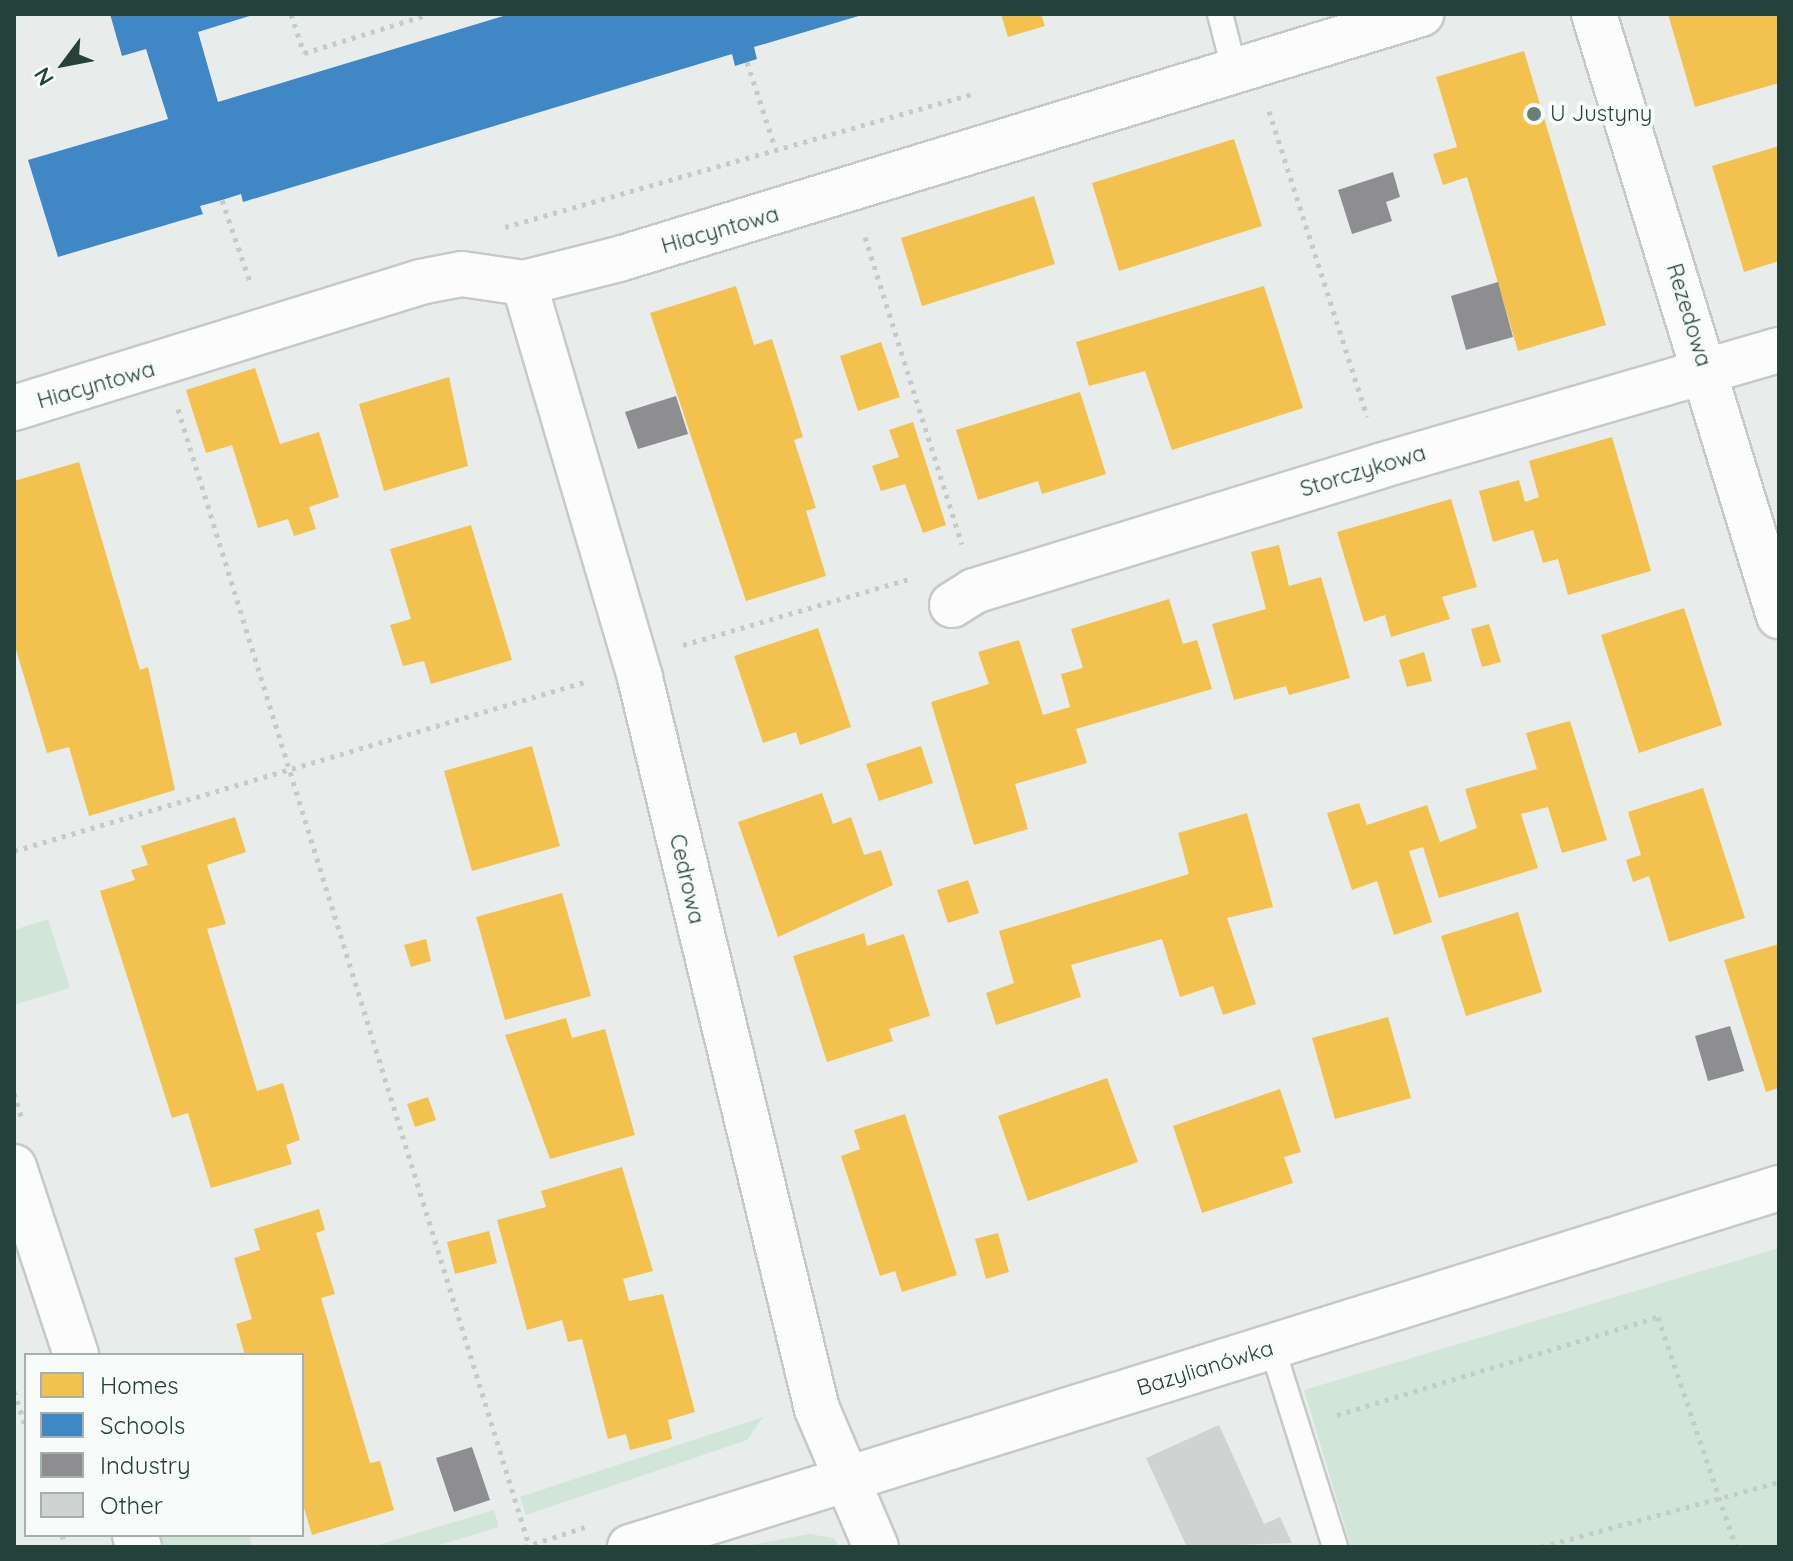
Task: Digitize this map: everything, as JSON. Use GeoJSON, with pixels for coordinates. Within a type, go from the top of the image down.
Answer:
{"type":"FeatureCollection","features":[{"type":"Feature","properties":{"kind":"street","name":"Hiacyntowa"},"geometry":{"type":"LineString","coordinates":[[14,408],[165,365],[420,282],[462,274],[524,283],[1421,14]]}},
{"type":"Feature","properties":{"kind":"street","name":"Rezedowa"},"geometry":{"type":"LineString","coordinates":[[1594,14],[1707,373],[1779,616]]}},
{"type":"Feature","properties":{"kind":"street","name":"Cedrowa"},"geometry":{"type":"LineString","coordinates":[[524,283],[640,678],[809,1380],[842,1478],[876,1547]]}},
{"type":"Feature","properties":{"kind":"street","name":"Storczykowa"},"geometry":{"type":"LineString","coordinates":[[949,590],[1779,350]]}},
{"type":"Feature","properties":{"kind":"street"},"geometry":{"type":"LineString","coordinates":[[14,1167],[75,1353]]}},
{"type":"Feature","properties":{"kind":"street","name":"Bazylianówka"},"geometry":{"type":"LineString","coordinates":[[630,1547],[842,1478],[1779,1188]]}},
{"type":"Feature","properties":{"kind":"lane"},"geometry":{"type":"LineString","coordinates":[[1220,14],[1245,68]]}},
{"type":"Feature","properties":{"kind":"lane"},"geometry":{"type":"LineString","coordinates":[[1272,1347],[1335,1547]]}},
{"type":"Feature","properties":{"kind":"path"},"geometry":{"type":"LineString","coordinates":[[291,14],[304,53],[429,14]]}},
{"type":"Feature","properties":{"kind":"path"},"geometry":{"type":"LineString","coordinates":[[747,62],[775,147],[989,90]]}},
{"type":"Feature","properties":{"kind":"path"},"geometry":{"type":"LineString","coordinates":[[1245,68],[1383,465]]}},
{"type":"Feature","properties":{"kind":"path"},"geometry":{"type":"LineString","coordinates":[[222,200],[252,288]]}},
{"type":"Feature","properties":{"kind":"path"},"geometry":{"type":"LineString","coordinates":[[678,647],[949,590],[859,220]]}},
{"type":"Feature","properties":{"kind":"path"},"geometry":{"type":"LineString","coordinates":[[165,365],[529,1545]]}},
{"type":"Feature","properties":{"kind":"path"},"geometry":{"type":"LineString","coordinates":[[14,851],[592,680]]}},
{"type":"Feature","properties":{"kind":"path"},"geometry":{"type":"LineString","coordinates":[[1297,1426],[1658,1317],[1736,1547]]}},
{"type":"Feature","properties":{"kind":"path"},"geometry":{"type":"LineString","coordinates":[[14,1391],[24,1421]]}},
{"type":"Feature","properties":{"kind":"path"},"geometry":{"type":"LineString","coordinates":[[1541,1547],[1779,1482]]}},
{"type":"Feature","properties":{"kind":"green space"},"geometry":{"type":"Polygon","coordinates":[[[48,919],[70,988],[14,1005],[14,930],[48,919]]]}},
{"type":"Feature","properties":{"kind":"green space"},"geometry":{"type":"Polygon","coordinates":[[[1779,1248],[1779,1547],[1351,1547],[1304,1390],[1779,1248]]]}},
{"type":"Feature","properties":{"kind":"green space"},"geometry":{"type":"Polygon","coordinates":[[[763,1417],[747,1440],[526,1515],[520,1497],[763,1417]]]}},
{"type":"Feature","properties":{"kind":"green space"},"geometry":{"type":"Polygon","coordinates":[[[494,1510],[499,1527],[433,1547],[371,1547],[494,1510]]]}},
{"type":"Feature","properties":{"kind":"green space"},"geometry":{"type":"Polygon","coordinates":[[[809,1534],[834,1538],[839,1547],[741,1547],[809,1534]]]}},
{"type":"Feature","properties":{"kind":"green space"},"geometry":{"type":"Polygon","coordinates":[[[160,1537],[250,1537],[252,1547],[165,1547],[160,1537]]]}},
{"type":"Feature","properties":{"kind":"building: Homes"},"geometry":{"type":"Polygon","coordinates":[[[1001,14],[1041,14],[1045,26],[1008,37],[1001,14]]]}},
{"type":"Feature","properties":{"kind":"building: Homes"},"geometry":{"type":"Polygon","coordinates":[[[1668,14],[1777,14],[1779,83],[1695,107],[1668,14]]]}},
{"type":"Feature","properties":{"kind":"building: Homes"},"geometry":{"type":"Polygon","coordinates":[[[1524,51],[1606,325],[1518,351],[1467,177],[1443,185],[1433,154],[1457,147],[1436,77],[1524,51]]]}},
{"type":"Feature","properties":{"kind":"building: Homes"},"geometry":{"type":"Polygon","coordinates":[[[1234,139],[1262,226],[1119,271],[1092,183],[1234,139]]]}},
{"type":"Feature","properties":{"kind":"building: Homes"},"geometry":{"type":"Polygon","coordinates":[[[1779,146],[1779,261],[1744,272],[1712,166],[1779,146]]]}},
{"type":"Feature","properties":{"kind":"building: Homes"},"geometry":{"type":"Polygon","coordinates":[[[1034,196],[1055,264],[922,306],[901,238],[1034,196]]]}},
{"type":"Feature","properties":{"kind":"building: Homes"},"geometry":{"type":"Polygon","coordinates":[[[736,286],[754,345],[772,339],[803,437],[794,440],[816,508],[806,511],[826,576],[746,601],[650,313],[736,286]]]}},
{"type":"Feature","properties":{"kind":"building: Homes"},"geometry":{"type":"Polygon","coordinates":[[[1264,286],[1303,408],[1172,450],[1145,371],[1089,386],[1076,342],[1264,286]]]}},
{"type":"Feature","properties":{"kind":"building: Homes"},"geometry":{"type":"Polygon","coordinates":[[[881,342],[900,397],[858,411],[840,356],[881,342]]]}},
{"type":"Feature","properties":{"kind":"building: Homes"},"geometry":{"type":"Polygon","coordinates":[[[255,368],[280,444],[319,432],[339,497],[309,507],[316,529],[294,536],[288,519],[258,528],[232,445],[206,453],[186,390],[255,368]]]}},
{"type":"Feature","properties":{"kind":"building: Homes"},"geometry":{"type":"Polygon","coordinates":[[[449,377],[468,466],[384,491],[359,404],[449,377]]]}},
{"type":"Feature","properties":{"kind":"building: Homes"},"geometry":{"type":"Polygon","coordinates":[[[1080,392],[1106,474],[1042,494],[1038,481],[978,500],[956,430],[1080,392]]]}},
{"type":"Feature","properties":{"kind":"building: Homes"},"geometry":{"type":"Polygon","coordinates":[[[913,422],[946,525],[923,533],[905,484],[881,491],[872,466],[899,457],[889,430],[913,422]]]}},
{"type":"Feature","properties":{"kind":"building: Homes"},"geometry":{"type":"Polygon","coordinates":[[[1612,437],[1651,571],[1568,595],[1558,559],[1543,563],[1533,530],[1493,542],[1479,491],[1519,480],[1525,502],[1539,497],[1529,461],[1612,437]]]}},
{"type":"Feature","properties":{"kind":"building: Homes"},"geometry":{"type":"Polygon","coordinates":[[[79,462],[140,670],[148,667],[175,790],[89,816],[69,747],[47,753],[14,643],[14,481],[79,462]]]}},
{"type":"Feature","properties":{"kind":"building: Homes"},"geometry":{"type":"Polygon","coordinates":[[[1451,499],[1477,587],[1442,597],[1450,619],[1391,637],[1385,615],[1364,622],[1337,532],[1451,499]]]}},
{"type":"Feature","properties":{"kind":"building: Homes"},"geometry":{"type":"Polygon","coordinates":[[[471,525],[512,660],[431,684],[424,661],[403,666],[390,625],[411,619],[390,549],[471,525]]]}},
{"type":"Feature","properties":{"kind":"building: Homes"},"geometry":{"type":"Polygon","coordinates":[[[1279,545],[1289,586],[1321,577],[1350,678],[1289,695],[1286,686],[1234,700],[1212,624],[1266,609],[1251,552],[1279,545]]]}},
{"type":"Feature","properties":{"kind":"building: Homes"},"geometry":{"type":"Polygon","coordinates":[[[1169,599],[1183,644],[1197,640],[1212,689],[1076,729],[1087,763],[1015,784],[1028,829],[974,845],[931,702],[989,684],[978,652],[1019,640],[1043,715],[1070,707],[1061,674],[1083,668],[1071,629],[1169,599]]]}},
{"type":"Feature","properties":{"kind":"building: Homes"},"geometry":{"type":"Polygon","coordinates":[[[1684,608],[1722,725],[1639,753],[1601,635],[1684,608]]]}},
{"type":"Feature","properties":{"kind":"building: Homes"},"geometry":{"type":"Polygon","coordinates":[[[1489,624],[1501,662],[1482,667],[1471,629],[1489,624]]]}},
{"type":"Feature","properties":{"kind":"building: Homes"},"geometry":{"type":"Polygon","coordinates":[[[818,628],[851,727],[800,745],[796,732],[763,743],[734,656],[818,628]]]}},
{"type":"Feature","properties":{"kind":"building: Homes"},"geometry":{"type":"Polygon","coordinates":[[[1424,652],[1432,681],[1407,687],[1399,660],[1424,652]]]}},
{"type":"Feature","properties":{"kind":"building: Homes"},"geometry":{"type":"Polygon","coordinates":[[[1570,721],[1607,840],[1562,853],[1548,807],[1521,814],[1538,868],[1439,898],[1423,847],[1409,851],[1432,922],[1394,935],[1377,881],[1352,890],[1327,813],[1359,803],[1367,825],[1427,805],[1440,842],[1477,828],[1465,789],[1537,769],[1526,733],[1570,721]]]}},
{"type":"Feature","properties":{"kind":"building: Homes"},"geometry":{"type":"Polygon","coordinates":[[[532,746],[560,846],[472,871],[444,771],[532,746]]]}},
{"type":"Feature","properties":{"kind":"building: Homes"},"geometry":{"type":"Polygon","coordinates":[[[921,746],[933,783],[879,801],[866,764],[921,746]]]}},
{"type":"Feature","properties":{"kind":"building: Homes"},"geometry":{"type":"Polygon","coordinates":[[[1703,788],[1745,918],[1669,942],[1649,876],[1633,882],[1626,860],[1641,855],[1628,812],[1703,788]]]}},
{"type":"Feature","properties":{"kind":"building: Homes"},"geometry":{"type":"Polygon","coordinates":[[[822,793],[833,824],[851,817],[864,855],[881,850],[893,885],[778,937],[738,822],[822,793]]]}},
{"type":"Feature","properties":{"kind":"building: Homes"},"geometry":{"type":"Polygon","coordinates":[[[1247,813],[1273,907],[1227,918],[1256,1004],[1223,1015],[1213,986],[1180,997],[1162,939],[1071,965],[1081,997],[996,1025],[986,993],[1014,983],[999,931],[1189,874],[1178,833],[1247,813]]]}},
{"type":"Feature","properties":{"kind":"building: Homes"},"geometry":{"type":"Polygon","coordinates":[[[235,817],[246,852],[207,865],[226,924],[207,929],[257,1091],[283,1083],[300,1140],[286,1145],[292,1164],[211,1188],[188,1113],[172,1118],[100,891],[135,880],[131,870],[148,865],[141,846],[235,817]]]}},
{"type":"Feature","properties":{"kind":"building: Homes"},"geometry":{"type":"Polygon","coordinates":[[[968,880],[979,913],[948,923],[937,890],[968,880]]]}},
{"type":"Feature","properties":{"kind":"building: Homes"},"geometry":{"type":"Polygon","coordinates":[[[562,893],[591,996],[505,1020],[476,917],[562,893]]]}},
{"type":"Feature","properties":{"kind":"building: Homes"},"geometry":{"type":"Polygon","coordinates":[[[1518,912],[1542,992],[1466,1016],[1441,936],[1518,912]]]}},
{"type":"Feature","properties":{"kind":"building: Homes"},"geometry":{"type":"Polygon","coordinates":[[[864,933],[867,946],[904,934],[930,1016],[889,1029],[893,1041],[827,1062],[793,956],[864,933]]]}},
{"type":"Feature","properties":{"kind":"building: Homes"},"geometry":{"type":"Polygon","coordinates":[[[426,939],[431,961],[411,967],[404,945],[426,939]]]}},
{"type":"Feature","properties":{"kind":"building: Homes"},"geometry":{"type":"Polygon","coordinates":[[[1779,944],[1779,1088],[1766,1092],[1724,960],[1779,944]]]}},
{"type":"Feature","properties":{"kind":"building: Homes"},"geometry":{"type":"Polygon","coordinates":[[[1388,1017],[1411,1098],[1335,1119],[1312,1038],[1388,1017]]]}},
{"type":"Feature","properties":{"kind":"building: Homes"},"geometry":{"type":"Polygon","coordinates":[[[566,1018],[572,1038],[605,1029],[635,1135],[550,1159],[505,1035],[566,1018]]]}},
{"type":"Feature","properties":{"kind":"building: Homes"},"geometry":{"type":"Polygon","coordinates":[[[1107,1078],[1138,1162],[1028,1201],[998,1116],[1107,1078]]]}},
{"type":"Feature","properties":{"kind":"building: Homes"},"geometry":{"type":"Polygon","coordinates":[[[1280,1089],[1301,1152],[1284,1157],[1293,1183],[1202,1213],[1173,1126],[1280,1089]]]}},
{"type":"Feature","properties":{"kind":"building: Homes"},"geometry":{"type":"Polygon","coordinates":[[[428,1097],[436,1120],[415,1127],[407,1104],[428,1097]]]}},
{"type":"Feature","properties":{"kind":"building: Homes"},"geometry":{"type":"Polygon","coordinates":[[[905,1114],[957,1275],[902,1292],[895,1271],[880,1276],[841,1156],[860,1149],[854,1130],[905,1114]]]}},
{"type":"Feature","properties":{"kind":"building: Homes"},"geometry":{"type":"Polygon","coordinates":[[[622,1167],[653,1271],[623,1279],[629,1301],[663,1294],[695,1412],[668,1420],[672,1439],[630,1450],[626,1434],[608,1439],[582,1339],[568,1342],[562,1320],[527,1330],[497,1220],[546,1207],[541,1191],[622,1167]]]}},
{"type":"Feature","properties":{"kind":"building: Homes"},"geometry":{"type":"Polygon","coordinates":[[[319,1209],[325,1230],[316,1233],[335,1294],[321,1298],[370,1463],[380,1461],[394,1510],[312,1535],[304,1508],[304,1353],[244,1353],[236,1324],[252,1319],[234,1258],[260,1250],[254,1229],[319,1209]]]}},
{"type":"Feature","properties":{"kind":"building: Homes"},"geometry":{"type":"Polygon","coordinates":[[[489,1231],[497,1263],[455,1274],[447,1242],[489,1231]]]}},
{"type":"Feature","properties":{"kind":"building: Homes"},"geometry":{"type":"Polygon","coordinates":[[[998,1233],[1009,1272],[986,1279],[975,1239],[998,1233]]]}},
{"type":"Feature","properties":{"kind":"building: Schools"},"geometry":{"type":"Polygon","coordinates":[[[110,14],[256,14],[198,32],[218,102],[510,14],[862,15],[754,47],[757,59],[735,66],[732,54],[243,202],[241,194],[200,206],[203,214],[58,257],[28,160],[168,119],[146,49],[122,56],[110,14]]]}},
{"type":"Feature","properties":{"kind":"building: Industry"},"geometry":{"type":"Polygon","coordinates":[[[1393,172],[1400,197],[1386,202],[1392,221],[1352,234],[1338,190],[1393,172]]]}},
{"type":"Feature","properties":{"kind":"building: Industry"},"geometry":{"type":"Polygon","coordinates":[[[1498,282],[1513,337],[1466,350],[1451,296],[1498,282]]]}},
{"type":"Feature","properties":{"kind":"building: Industry"},"geometry":{"type":"Polygon","coordinates":[[[676,396],[688,434],[638,449],[625,412],[676,396]]]}},
{"type":"Feature","properties":{"kind":"building: Industry"},"geometry":{"type":"Polygon","coordinates":[[[1730,1026],[1744,1071],[1708,1081],[1695,1036],[1730,1026]]]}},
{"type":"Feature","properties":{"kind":"building: Industry"},"geometry":{"type":"Polygon","coordinates":[[[472,1447],[490,1500],[454,1512],[436,1458],[472,1447]]]}},
{"type":"Feature","properties":{"kind":"building: Other"},"geometry":{"type":"Polygon","coordinates":[[[1219,1425],[1264,1524],[1280,1517],[1292,1543],[1187,1547],[1146,1458],[1219,1425]]]}},
{"type":"Feature","properties":{"kind":"place","name":"U Justyny"},"geometry":{"type":"Point","coordinates":[1534,114]}}]}
